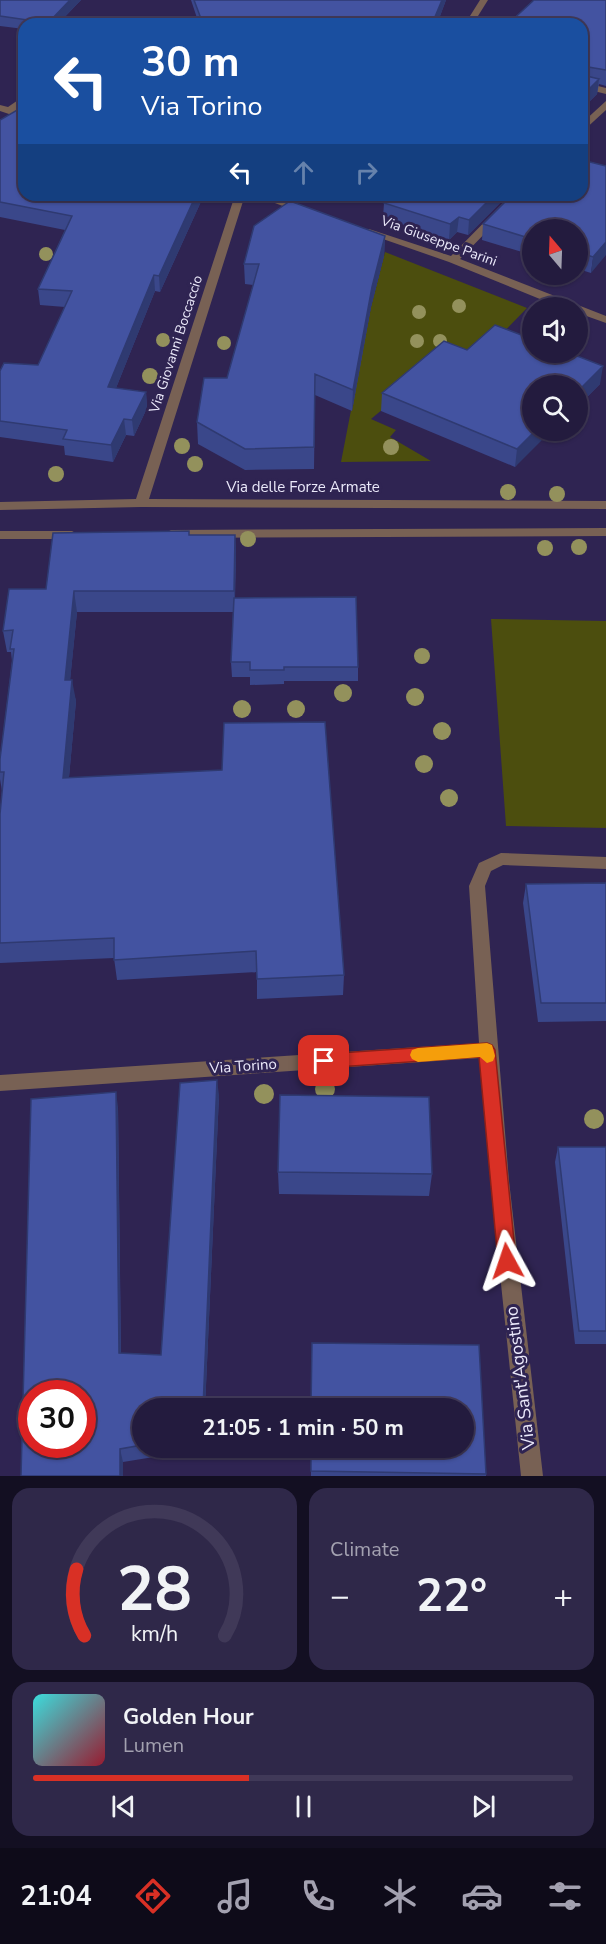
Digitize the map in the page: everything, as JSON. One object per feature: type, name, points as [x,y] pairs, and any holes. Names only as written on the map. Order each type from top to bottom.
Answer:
[{"type":"street","points":[[473,18],[484,0]]},
{"type":"street","points":[[588,86],[606,91]]},
{"type":"street","points":[[588,123],[606,104]]},
{"type":"street","name":"Via Giovanni Boccaccio","points":[[141,503],[238,201]]},
{"type":"street","points":[[277,201],[313,213]]},
{"type":"street","points":[[453,260],[511,201]]},
{"type":"street","name":"Via Giuseppe Parini","points":[[356,228],[453,260],[547,297]]},
{"type":"street","name":"Via Giuseppe Parini","points":[[588,313],[606,320]]},
{"type":"street","name":"Via delle Forze Armate","points":[[0,506],[141,503],[606,505]]},
{"type":"street","points":[[154,534],[606,531]]},
{"type":"street","points":[[0,535],[83,535]]},
{"type":"street","name":"Via Sant'Agostino","points":[[532,1476],[511,1308],[487,1050],[477,886],[485,867],[501,859],[606,863]]},
{"type":"street","name":"Via Torino","points":[[0,1083],[487,1050]]},
{"type":"shaded area","points":[[385,252],[522,306],[522,313],[493,343],[443,359],[371,419],[396,430],[390,437],[431,461],[341,462],[371,307]]},
{"type":"shaded area","points":[[491,619],[606,621],[606,828],[506,826]]},
{"type":"building","points":[[0,0],[70,0],[53,18],[18,19],[0,16]]},
{"type":"building","points":[[194,0],[442,0],[434,18],[201,18]]},
{"type":"building","points":[[534,0],[606,0],[606,70],[588,67],[588,18],[514,18]]},
{"type":"building","points":[[588,76],[599,79],[588,90]]},
{"type":"building","points":[[18,110],[18,201],[193,201],[159,276],[154,275],[108,387],[146,392],[132,420],[124,419],[111,445],[63,439],[67,430],[0,421],[0,371],[4,363],[38,365],[72,291],[38,289],[72,216],[0,202],[0,120]]},
{"type":"building","points":[[588,162],[606,166],[606,242],[593,257],[588,255],[588,219],[522,219],[522,236],[483,224],[506,201],[588,201]]},
{"type":"building","points":[[290,201],[385,236],[372,287],[353,390],[315,374],[314,447],[245,449],[197,422],[204,378],[227,378],[259,264],[244,264],[254,226]]},
{"type":"building","points":[[386,201],[488,201],[469,220],[459,217],[450,224],[384,203]]},
{"type":"building","points":[[495,325],[522,335],[522,363],[588,363],[588,360],[603,366],[588,381],[588,375],[522,375],[522,441],[525,441],[517,449],[382,393],[444,341],[467,350]]},
{"type":"building","points":[[189,531],[189,535],[235,535],[234,591],[74,591],[65,680],[72,680],[63,778],[222,770],[224,723],[325,722],[344,975],[257,979],[256,951],[114,960],[114,938],[0,943],[0,814],[4,772],[0,772],[0,759],[14,649],[10,649],[13,630],[3,631],[9,589],[46,589],[53,533]]},
{"type":"building","points":[[356,597],[358,667],[284,667],[284,670],[250,670],[250,662],[231,662],[234,598]]},
{"type":"building","points":[[606,883],[606,1003],[541,1003],[526,884]]},
{"type":"building","points":[[217,1080],[203,1398],[132,1398],[132,1447],[120,1449],[120,1476],[21,1476],[21,1458],[96,1458],[96,1380],[24,1380],[31,1099],[116,1092],[119,1353],[161,1355],[180,1083]]},
{"type":"building","points":[[280,1095],[429,1097],[432,1174],[278,1172]]},
{"type":"building","points":[[558,1147],[606,1147],[606,1331],[579,1331]]},
{"type":"building","points":[[312,1343],[479,1345],[486,1474],[311,1471],[311,1458],[474,1458],[474,1398],[311,1398]]},
{"type":"slow traffic","points":[[418,1055],[487,1050],[487,1056]]},
{"type":"route","points":[[324,1061],[487,1050],[507,1261]]}]
